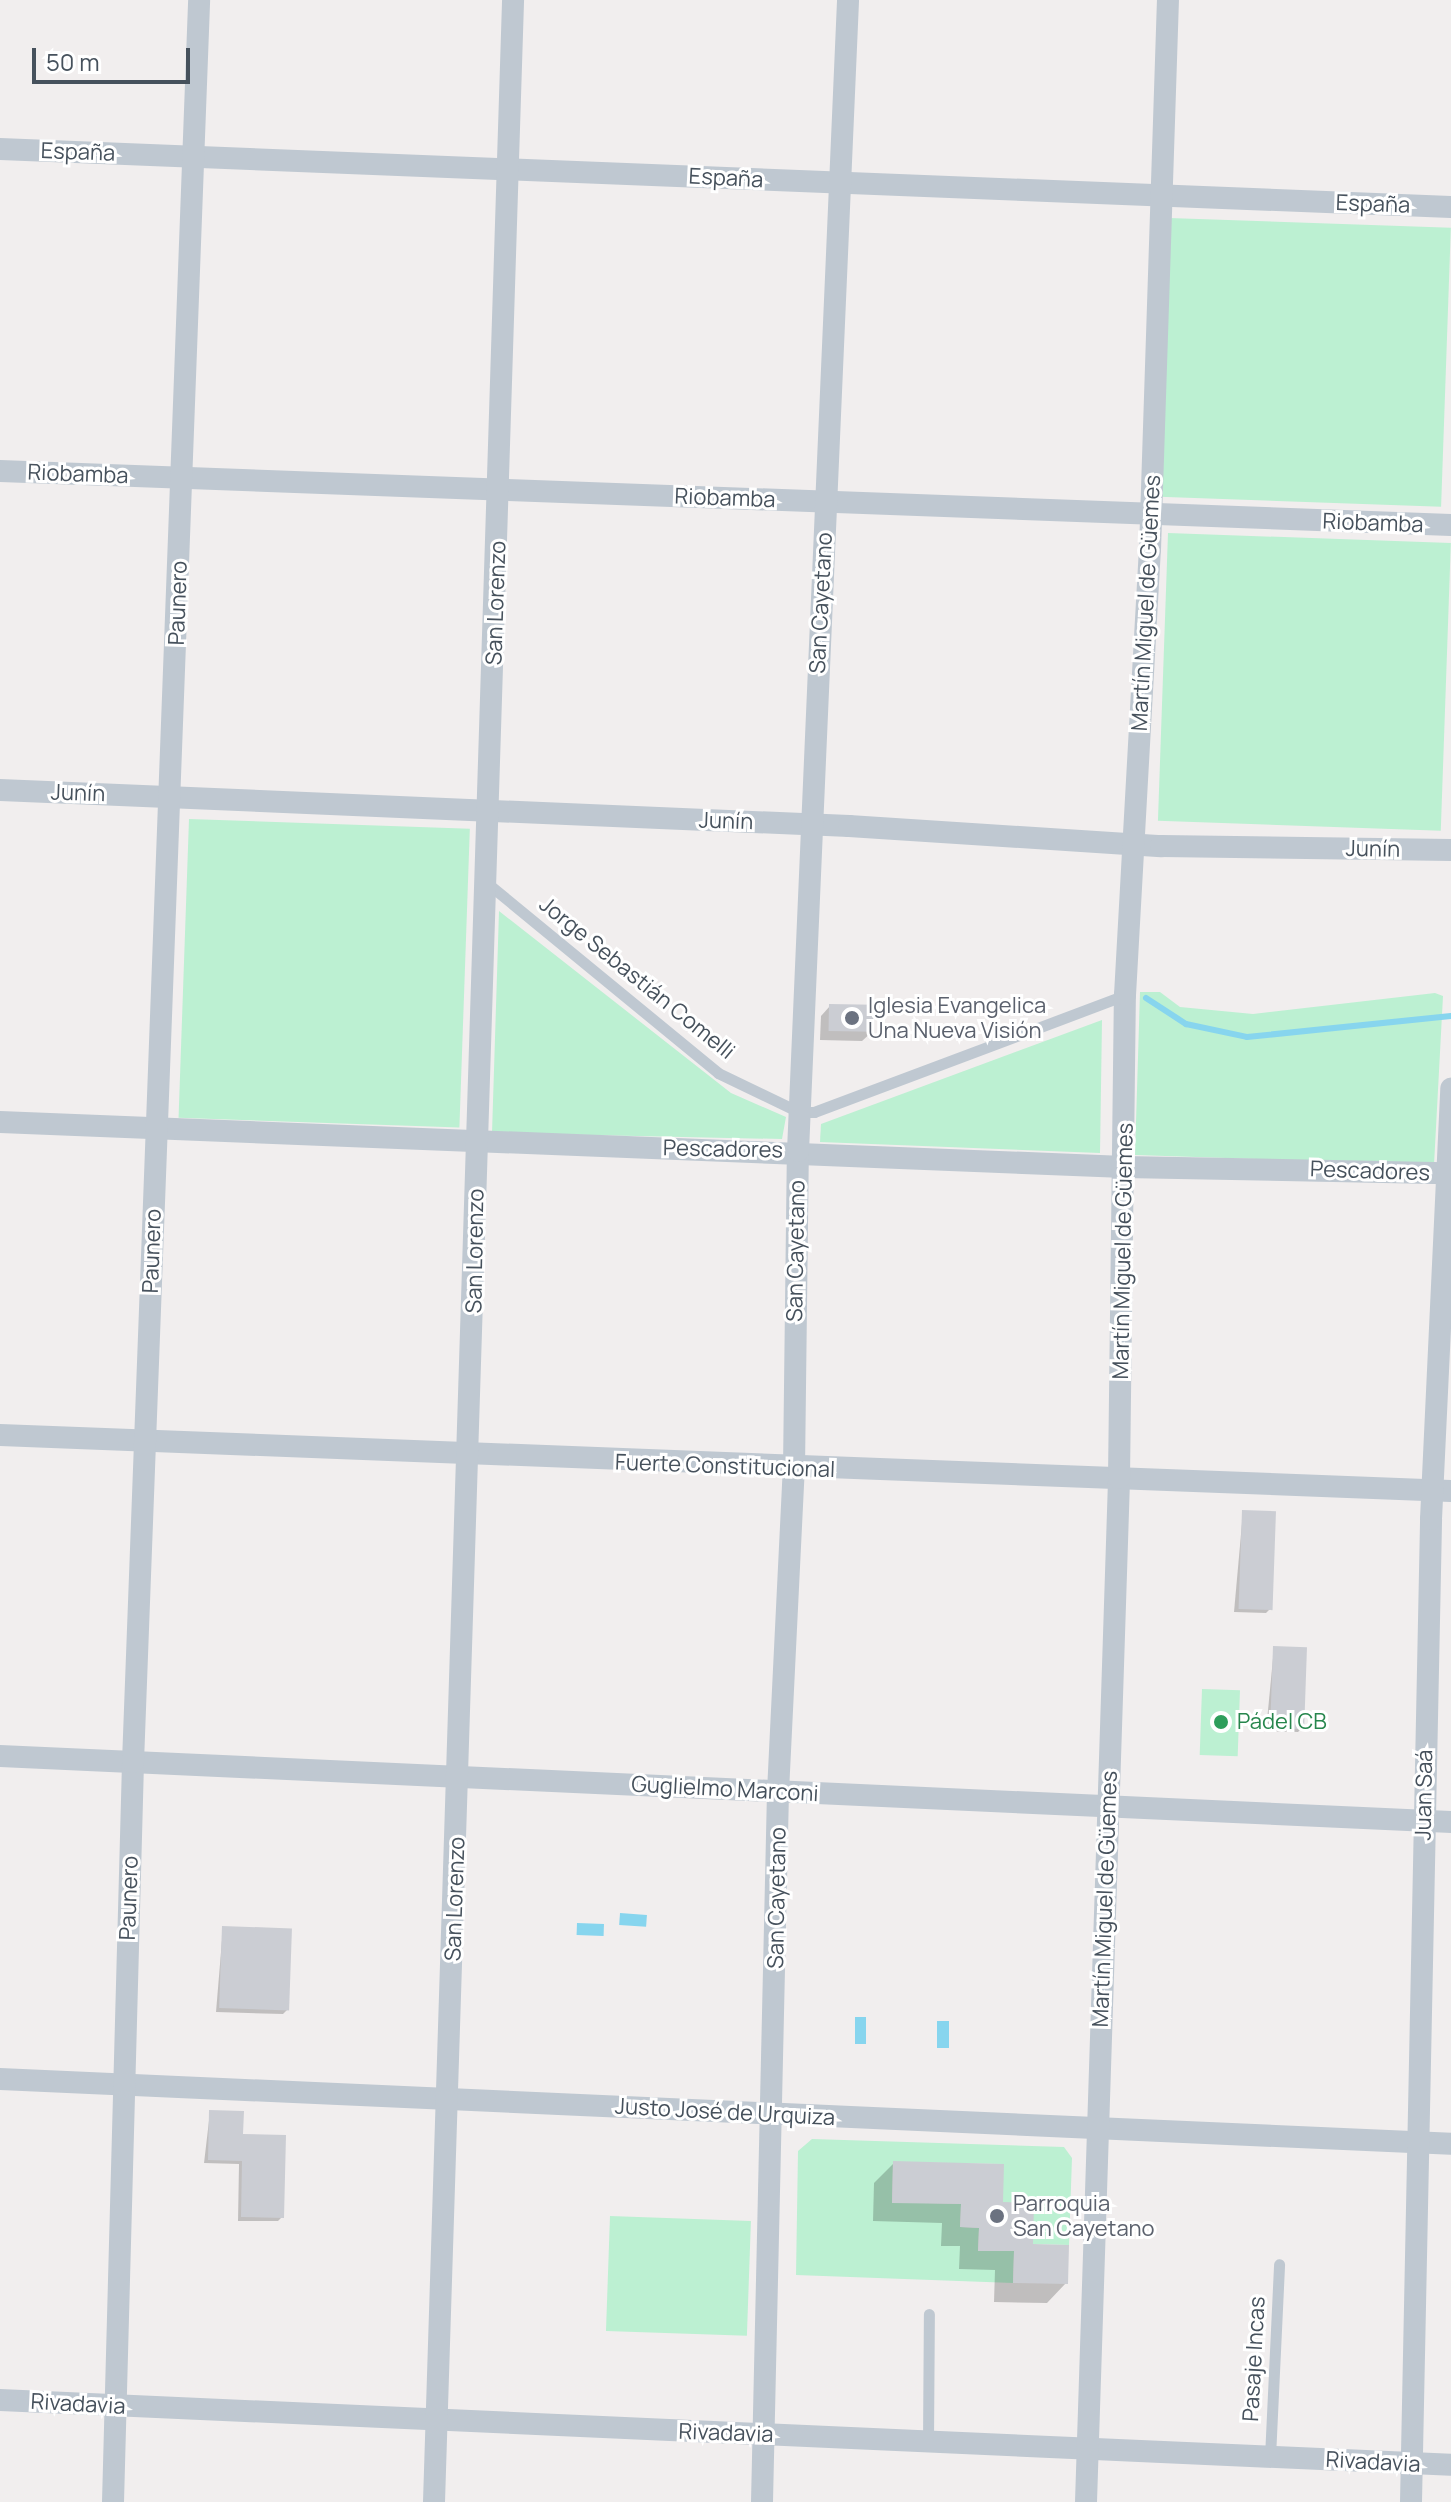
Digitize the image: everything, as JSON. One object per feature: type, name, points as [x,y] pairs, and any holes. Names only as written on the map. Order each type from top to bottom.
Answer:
[{"type":"street","name":"Paunero","points":[[113,2502],[133,1762],[199,0]]},
{"type":"street","name":"San Lorenzo","points":[[434,2502],[471,1456],[477,1144],[490,811],[513,0]]},
{"type":"street","name":"San Cayetano","points":[[762,2502],[774,2113],[778,1792],[794,1469],[799,1112],[848,0]]},
{"type":"street","name":"Martín Miguel de Güemes","points":[[1086,2502],[1119,1478],[1125,995],[1151,514],[1168,0]]},
{"type":"street","name":"España","points":[[0,149],[1451,207]]},
{"type":"street","name":"Riobamba","points":[[0,471],[1451,525]]},
{"type":"street","name":"Junín","points":[[0,790],[812,825],[1133,844],[1451,850]]},
{"type":"street","name":"Juan Saá","points":[[1411,2502],[1423,1821],[1441,1490],[1446,1173],[1451,1088]]},
{"type":"street","name":"Pescadores","points":[[0,1122],[477,1144],[798,1151],[1124,1167],[1446,1173]]},
{"type":"street","name":"Fuerte Constitucional","points":[[0,1435],[794,1469],[1441,1490]]},
{"type":"street","name":"Guglielmo Marconi","points":[[0,1756],[1451,1822]]},
{"type":"street","name":"Justo José de Urquiza","points":[[0,2079],[774,2113],[1098,2131],[1451,2144]]},
{"type":"street","name":"Rivadavia","points":[[0,2400],[1451,2465]]},
{"type":"lane","name":"Jorge Sebastián Comelli","points":[[487,883],[718,1073],[799,1112]]},
{"type":"lane","points":[[799,1112],[814,1112],[1125,995]]},
{"type":"lane","name":"Pasaje Incas","points":[[1270,2457],[1279,2264]]},
{"type":"lane","points":[[928,2442],[929,2314]]},
{"type":"green space","points":[[1169,218],[1451,228],[1441,507],[1159,497]]},
{"type":"green space","points":[[1168,533],[1451,543],[1441,831],[1158,821]]},
{"type":"green space","points":[[189,819],[470,829],[459,1128],[179,1118]]},
{"type":"green space","points":[[499,911],[731,1093],[786,1117],[782,1139],[492,1133]]},
{"type":"green space","points":[[1140,992],[1160,992],[1180,1007],[1253,1014],[1435,993],[1443,996],[1434,1165],[1135,1155]]},
{"type":"green space","points":[[1102,1020],[1100,1153],[820,1142],[821,1124]]},
{"type":"green space","name":"Pádel CB","points":[[1202,1689],[1240,1690],[1238,1756],[1200,1755]]},
{"type":"green space","points":[[812,2139],[1064,2147],[1072,2158],[1069,2245],[1033,2244],[1003,2202],[1003,2164],[893,2162],[892,2202],[961,2204],[960,2227],[979,2228],[978,2250],[1014,2251],[1013,2283],[796,2275],[798,2151]]},
{"type":"green space","points":[[610,2216],[751,2221],[747,2336],[606,2331]]},
{"type":"water","points":[[620,1913],[647,1915],[646,1927],[619,1925]]},
{"type":"water","points":[[577,1923],[604,1924],[604,1936],[577,1935]]},
{"type":"water","points":[[855,2017],[866,2017],[866,2044],[855,2044]]},
{"type":"water","points":[[937,2021],[949,2021],[949,2048],[937,2048]]},
{"type":"building","name":"Iglesia Evangelica Una Nueva Visión","points":[[829,1004],[874,1005],[874,1032],[829,1031]]},
{"type":"building","points":[[1242,1510],[1276,1511],[1273,1610],[1239,1609]]},
{"type":"building","points":[[1273,1646],[1307,1647],[1304,1729],[1270,1728]]},
{"type":"building","points":[[222,1926],[292,1928],[289,2010],[219,2008]]},
{"type":"building","points":[[209,2110],[244,2111],[243,2134],[286,2135],[284,2218],[241,2217],[242,2161],[208,2160]]},
{"type":"building","name":"Parroquia San Cayetano","points":[[893,2161],[1004,2164],[1003,2202],[1034,2203],[1033,2244],[1069,2245],[1068,2284],[1013,2283],[1014,2251],[978,2251],[979,2228],[960,2227],[961,2204],[892,2203]]},
{"type":"waterway","points":[[1146,998],[1186,1024],[1247,1037],[1451,1016]]},
{"type":"place","name":"Iglesia Evangelica Una Nueva Visión","points":[[852,1018]]},
{"type":"place","name":"Pádel CB","points":[[1221,1722]]},
{"type":"place","name":"Parroquia San Cayetano","points":[[997,2216]]}]
